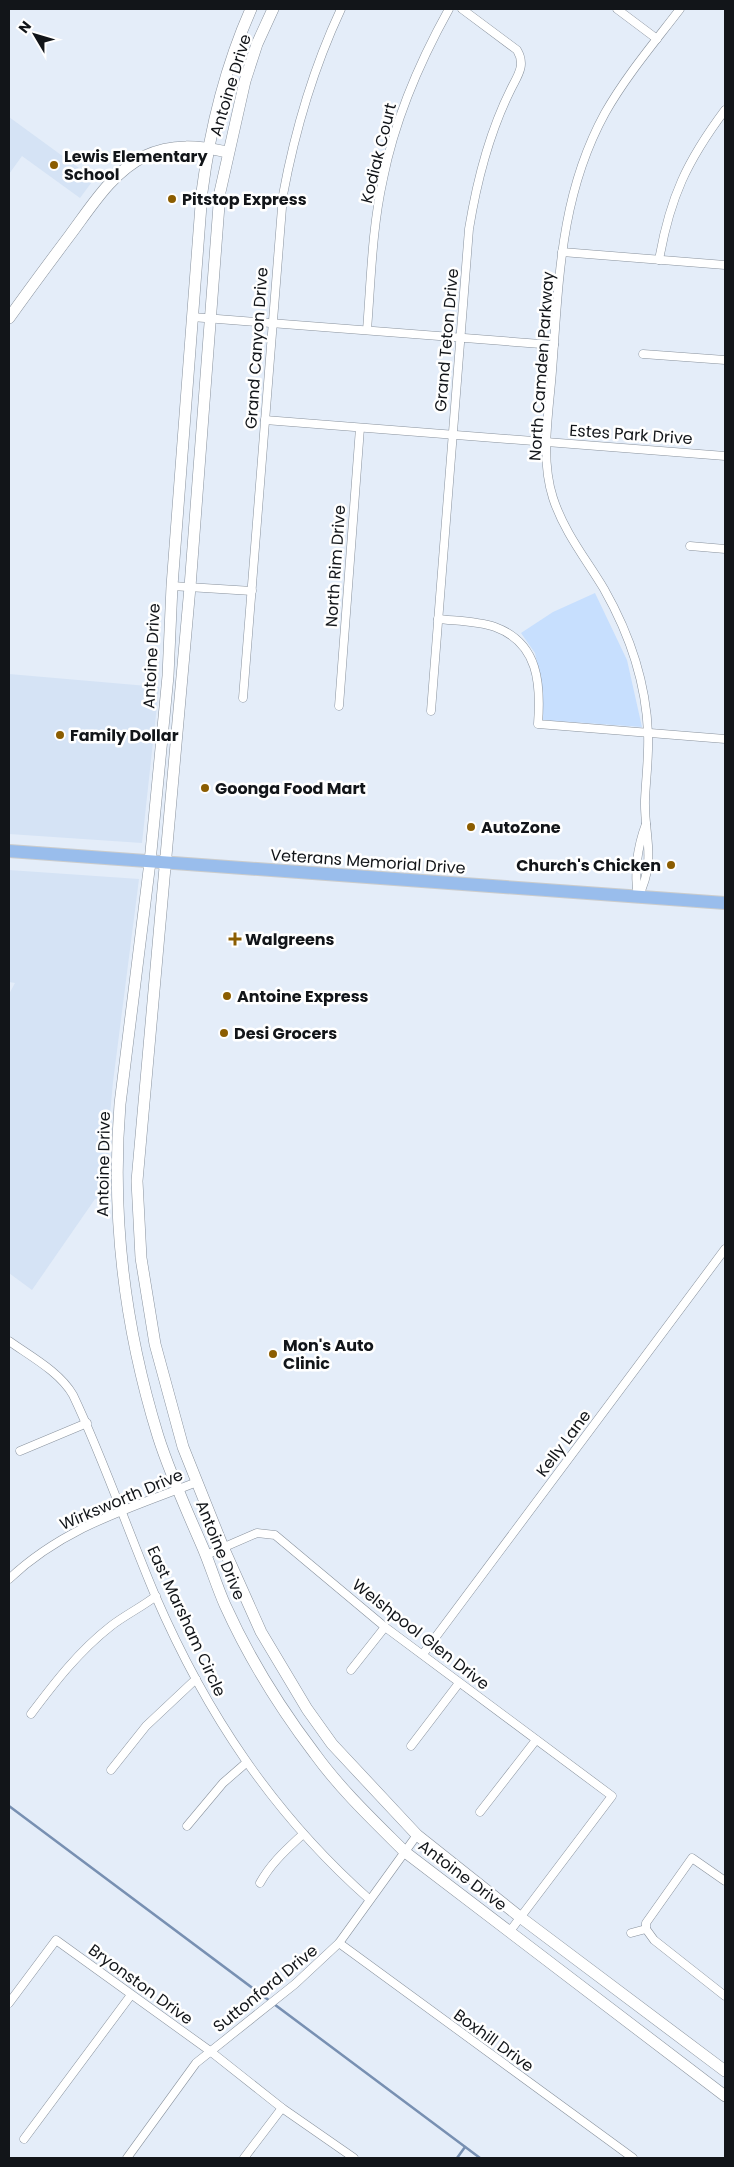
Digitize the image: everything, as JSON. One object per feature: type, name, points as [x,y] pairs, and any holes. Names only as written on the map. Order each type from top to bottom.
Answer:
[{"type":"main road","name":"Antoine Drive","points":[[251,9],[226,75],[207,148],[197,238],[166,696],[150,862],[117,1141],[118,1212],[125,1288],[144,1384],[159,1439],[178,1489],[240,1634],[290,1720],[332,1775],[405,1852],[725,2096]]},
{"type":"main road","name":"Antoine Drive","points":[[273,9],[257,44],[245,81],[227,152],[220,192],[181,697],[137,1181],[141,1258],[155,1344],[183,1447],[260,1632],[307,1709],[332,1744],[417,1835],[520,1917],[725,2071]]},
{"type":"main road","points":[[9,318],[92,206],[124,169],[156,152],[192,146],[227,152]]},
{"type":"main road","points":[[166,696],[181,697]]},
{"type":"main road","name":"Veterans Memorial Drive","points":[[9,851],[725,903]]},
{"type":"main road","points":[[290,1720],[307,1709]]},
{"type":"main road","points":[[623,2019],[634,2004]]},
{"type":"street","name":"Grand Canyon Drive","points":[[243,698],[279,230],[290,160],[311,82],[341,9]]},
{"type":"street","name":"Kodiak Court","points":[[367,330],[373,245],[382,179],[404,104],[428,46],[448,9]]},
{"type":"street","name":"Grand Teton Drive","points":[[431,711],[469,229],[476,187],[488,145],[521,70],[522,59],[517,50],[462,9]]},
{"type":"street","points":[[618,9],[657,39]]},
{"type":"street","name":"North Camden Parkway","points":[[638,897],[644,884],[649,864],[649,839],[646,824],[648,732],[640,677],[624,630],[605,592],[569,536],[553,497],[548,474],[547,442],[562,252],[568,208],[584,158],[614,100],[680,9]]},
{"type":"street","points":[[659,260],[668,214],[681,178],[703,140],[725,110]]},
{"type":"street","points":[[562,252],[725,265]]},
{"type":"street","points":[[192,317],[554,344]]},
{"type":"street","points":[[643,354],[725,360]]},
{"type":"street","name":"Estes Park Drive","points":[[264,420],[725,456]]},
{"type":"street","name":"North Rim Drive","points":[[338,706],[360,428]]},
{"type":"street","points":[[690,546],[725,549]]},
{"type":"street","points":[[172,586],[252,591]]},
{"type":"street","points":[[438,619],[489,626],[516,639],[530,656],[538,678],[538,724],[725,739]]},
{"type":"street","name":"North Camden Parkway","points":[[638,897],[636,863],[640,840],[646,824]]},
{"type":"street","name":"Kelly Lane","points":[[423,1654],[725,1249]]},
{"type":"street","name":"East Marsham Circle","points":[[9,1340],[70,1388],[156,1596],[196,1679],[234,1745],[302,1835],[369,1899]]},
{"type":"street","points":[[20,1451],[86,1423]]},
{"type":"street","name":"Wirksworth Drive","points":[[9,1579],[50,1544],[121,1510],[197,1482]]},
{"type":"street","name":"Welshpool Glen Drive","points":[[206,1555],[257,1533],[275,1535],[385,1627],[612,1796],[520,1917]]},
{"type":"street","points":[[31,1714],[59,1677],[90,1644],[111,1626],[156,1596]]},
{"type":"street","points":[[351,1670],[385,1627]]},
{"type":"street","points":[[111,1770],[146,1726],[196,1679]]},
{"type":"street","points":[[411,1746],[459,1683]]},
{"type":"street","points":[[480,1812],[536,1740]]},
{"type":"street","points":[[187,1826],[223,1782],[246,1762]]},
{"type":"street","points":[[260,1883],[278,1858],[302,1835]]},
{"type":"street","name":"Suttonford Drive","points":[[127,2158],[196,2063],[295,1984],[339,1943],[417,1835]]},
{"type":"street","points":[[725,1881],[692,1858],[648,1918],[646,1929],[654,1940],[668,1952],[725,1996]]},
{"type":"street","points":[[510,1931],[520,1917]]},
{"type":"street","points":[[631,1933],[646,1929]]},
{"type":"street","name":"Bryonston Drive","points":[[9,2002],[56,1940],[210,2051],[282,2108],[354,2158]]},
{"type":"street","name":"Boxhill Drive","points":[[339,1943],[633,2158]]},
{"type":"street","points":[[24,2139],[131,1995]]},
{"type":"street","points":[[244,2158],[282,2108]]},
{"type":"shaded area","name":"Lewis Elementary School","points":[[9,117],[94,179],[80,198],[22,156],[9,174]]},
{"type":"shaded area","points":[[595,593],[627,660],[642,727],[543,720],[543,693],[535,653],[521,633],[553,612]]},
{"type":"shaded area","points":[[9,674],[159,687],[142,843],[9,834]]},
{"type":"shaded area","points":[[9,870],[139,879],[113,1082],[108,1137],[110,1197],[95,1199],[32,1290],[9,1273],[9,994],[15,983],[9,982]]},
{"type":"waterway","points":[[9,1806],[480,2158]]},
{"type":"waterway","points":[[457,2158],[465,2147]]},
{"type":"place","name":"Lewis Elementary School","points":[[54,165]]},
{"type":"place","name":"Pitstop Express","points":[[172,199]]},
{"type":"place","name":"Family Dollar","points":[[60,735]]},
{"type":"place","name":"Goonga Food Mart","points":[[205,788]]},
{"type":"place","name":"AutoZone","points":[[471,827]]},
{"type":"place","name":"Church's Chicken","points":[[671,865]]},
{"type":"place","name":"Walgreens","points":[[235,939]]},
{"type":"place","name":"Antoine Express","points":[[227,996]]},
{"type":"place","name":"Desi Grocers","points":[[224,1033]]},
{"type":"place","name":"Mon's Auto Clinic","points":[[273,1354]]}]
